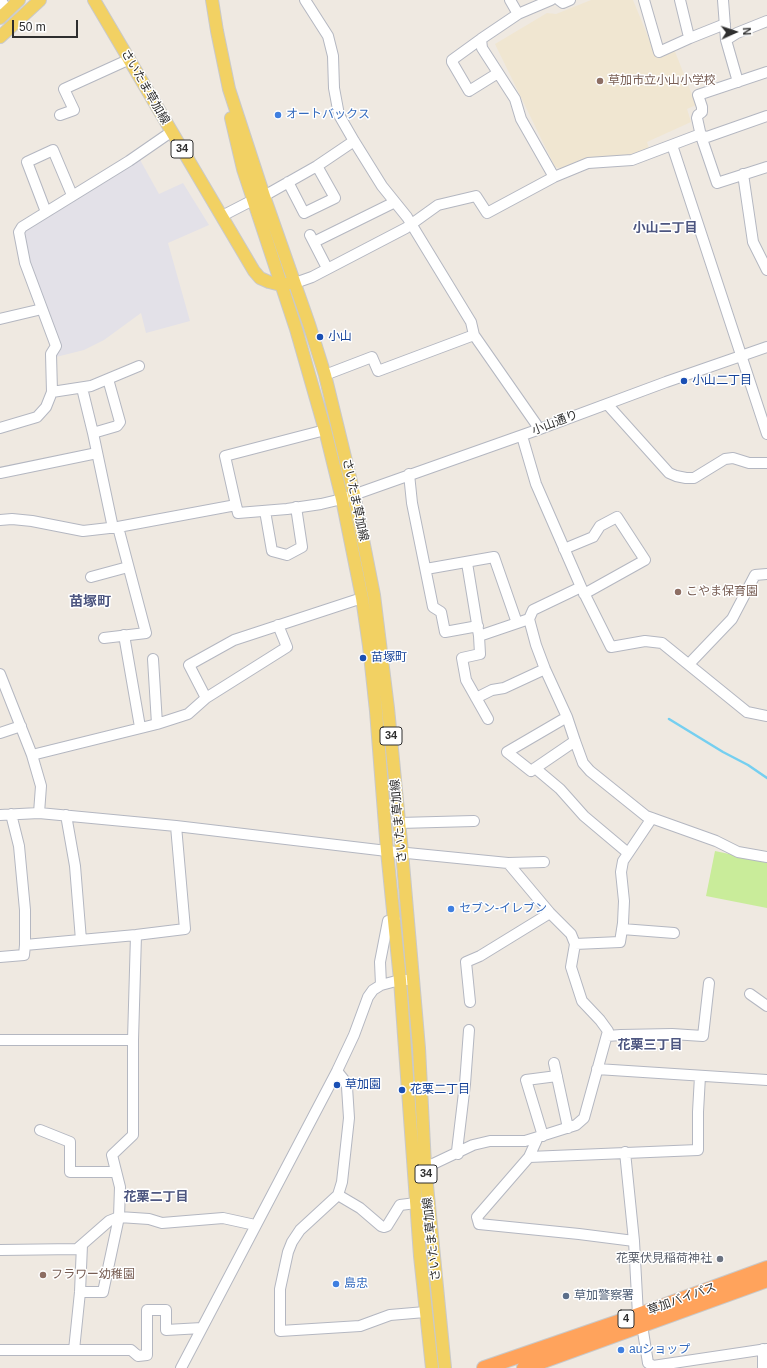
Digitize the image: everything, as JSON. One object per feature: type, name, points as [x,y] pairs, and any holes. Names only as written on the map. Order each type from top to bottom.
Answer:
[{"type":"highway","name":"草加バイパス","points":[[524,1368],[767,1268]]},
{"type":"highway","name":"草加バイパス","points":[[484,1368],[767,1280]]},
{"type":"main road","points":[[3,15],[19,0]]},
{"type":"main road","points":[[0,37],[40,0]]},
{"type":"main road","name":"さいたま草加線","points":[[94,0],[254,271],[260,278],[269,282],[281,285],[295,283]]},
{"type":"main road","name":"さいたま草加線","points":[[212,0],[229,89],[228,104],[231,122],[258,198],[295,283],[325,375],[354,494],[374,595],[380,637],[402,852],[419,1048],[425,1165],[445,1368]]},
{"type":"main road","name":"さいたま草加線","points":[[258,198],[281,285],[296,329],[325,430],[342,498],[362,598],[376,711],[387,851],[400,980],[425,1312],[432,1368]]},
{"type":"street","points":[[0,0],[3,15]]},
{"type":"street","points":[[305,0],[328,36],[333,56],[334,88],[339,115],[382,186],[411,223],[471,322],[474,335],[536,424],[537,430]]},
{"type":"street","points":[[510,0],[518,14]]},
{"type":"street","points":[[498,73],[470,91],[452,60],[518,14],[551,0]]},
{"type":"street","points":[[559,0],[563,3],[570,0]]},
{"type":"street","points":[[644,0],[659,52],[725,24]]},
{"type":"street","points":[[680,0],[690,38]]},
{"type":"street","points":[[723,0],[726,40],[738,82]]},
{"type":"street","points":[[726,40],[737,33],[767,21]]},
{"type":"street","points":[[481,39],[482,48],[515,99],[521,119],[554,177]]},
{"type":"street","points":[[60,115],[74,110],[64,89],[130,59]]},
{"type":"street","points":[[767,72],[698,95],[702,112],[697,118],[701,136],[717,183],[767,167]]},
{"type":"street","points":[[295,283],[312,277],[406,228],[438,205],[476,196],[487,214],[554,177],[588,163],[632,160],[698,135],[707,137],[767,118]]},
{"type":"street","points":[[0,428],[37,417],[46,407],[52,392],[51,354],[56,346],[25,263],[19,232],[22,227],[129,161],[171,132]]},
{"type":"street","points":[[222,216],[317,166],[354,141]]},
{"type":"street","points":[[672,145],[767,434]]},
{"type":"street","points":[[46,212],[27,162],[53,150],[72,195]]},
{"type":"street","points":[[288,182],[304,213],[334,198],[317,166]]},
{"type":"street","points":[[743,174],[753,242],[767,270]]},
{"type":"street","points":[[327,268],[312,239],[395,202]]},
{"type":"street","points":[[0,319],[42,308]]},
{"type":"street","points":[[325,375],[372,357],[378,371],[474,335]]},
{"type":"street","name":"小山通り","points":[[236,505],[238,513],[321,504],[342,498],[522,436],[767,347]]},
{"type":"street","points":[[52,392],[91,386],[139,366]]},
{"type":"street","points":[[93,434],[117,426],[120,422],[108,379]]},
{"type":"street","points":[[82,388],[116,528],[146,633],[104,638]]},
{"type":"street","points":[[607,404],[669,473],[676,476],[694,478],[725,458],[733,458],[749,463],[767,463]]},
{"type":"street","points":[[0,520],[12,519],[32,521],[83,531],[116,528],[236,505],[225,456],[325,430]]},
{"type":"street","points":[[522,436],[536,484],[564,549],[610,647],[644,641],[662,643],[747,712],[767,716]]},
{"type":"street","points":[[0,473],[97,453]]},
{"type":"street","points":[[409,474],[412,503],[433,607],[441,612],[445,632],[478,631],[518,623],[529,619]]},
{"type":"street","points":[[265,511],[272,552],[287,555],[302,547],[296,507]]},
{"type":"street","points":[[564,549],[593,537],[600,526],[617,517],[646,560],[583,590],[533,610],[529,619],[536,645],[545,669],[567,717],[574,742],[583,762],[590,771],[646,816],[716,841],[738,852],[767,857]]},
{"type":"street","points":[[426,569],[494,558],[518,623]]},
{"type":"street","points":[[467,563],[478,631],[480,654],[462,658],[466,680],[488,719]]},
{"type":"street","points":[[90,577],[128,567]]},
{"type":"street","points":[[689,664],[732,619],[755,575],[767,574]]},
{"type":"street","points":[[206,698],[189,665],[234,640],[362,598]]},
{"type":"street","points":[[32,755],[156,724],[188,714],[206,698],[287,647],[278,625]]},
{"type":"street","points":[[124,635],[140,727]]},
{"type":"street","points":[[152,659],[158,679],[156,724]]},
{"type":"street","points":[[476,698],[492,690],[504,688],[545,669]]},
{"type":"street","points":[[0,674],[32,755],[41,786],[39,813]]},
{"type":"street","points":[[567,717],[507,752],[531,771],[574,742]]},
{"type":"street","points":[[0,733],[21,726]]},
{"type":"street","points":[[535,768],[560,789],[584,816],[628,853]]},
{"type":"street","points":[[0,815],[39,813],[66,815],[176,826],[387,851],[508,862],[544,862]]},
{"type":"street","points":[[0,957],[24,955],[25,945],[25,910],[19,846],[12,814]]},
{"type":"street","points":[[66,815],[75,866],[81,940]]},
{"type":"street","points":[[575,944],[620,942],[624,901],[621,872],[623,861],[652,818]]},
{"type":"street","points":[[399,823],[474,821]]},
{"type":"street","points":[[25,945],[185,929],[176,826]]},
{"type":"street","points":[[425,1165],[433,1164],[458,1154],[473,1145],[490,1141],[525,1141],[576,1125],[584,1118],[607,1036],[608,1031],[582,1001],[571,967],[575,944],[571,934],[550,913],[508,862]]},
{"type":"street","points":[[470,1002],[466,962],[480,956],[550,913]]},
{"type":"street","points":[[381,985],[380,962],[388,921],[395,920]]},
{"type":"street","points":[[622,929],[674,933]]},
{"type":"street","points":[[80,1292],[103,1292],[119,1217],[120,1187],[112,1155],[133,1135],[133,1040],[136,935]]},
{"type":"street","points":[[181,1368],[337,1072],[354,1035],[368,997],[381,985],[400,980],[413,980]]},
{"type":"street","points":[[607,1036],[621,1034],[672,1034],[703,1036],[709,982]]},
{"type":"street","points":[[750,994],[767,1006]]},
{"type":"street","points":[[458,1154],[457,1151],[465,1084],[469,1030]]},
{"type":"street","points":[[0,1040],[133,1040]]},
{"type":"street","points":[[554,1063],[568,1128]]},
{"type":"street","points":[[597,1069],[767,1080]]},
{"type":"street","points":[[337,1072],[345,1081],[347,1088],[349,1118],[342,1182],[338,1195],[300,1230],[292,1242],[288,1252],[280,1289],[280,1331],[360,1326],[390,1315],[425,1312]]},
{"type":"street","points":[[557,1076],[526,1080],[540,1136],[529,1157],[477,1217],[479,1224],[579,1234],[634,1242]]},
{"type":"street","points":[[529,1157],[698,1150],[700,1076]]},
{"type":"street","points":[[40,1130],[70,1142],[70,1172],[116,1172]]},
{"type":"street","points":[[625,1152],[640,1320],[648,1363],[653,1366],[765,1349],[763,1368]]},
{"type":"street","points":[[338,1195],[360,1208],[384,1227],[387,1226],[400,1205],[416,1204]]},
{"type":"street","points":[[0,1250],[77,1249],[109,1222],[119,1217],[149,1219],[162,1223],[223,1218],[255,1226]]},
{"type":"street","points":[[74,1350],[80,1292],[82,1245]]},
{"type":"street","points":[[0,1350],[131,1350],[138,1356],[147,1356],[147,1310],[166,1310],[166,1330],[202,1328]]},
{"type":"shaded area","name":"草加市立小山小学校","points":[[591,0],[633,0],[656,56],[674,49],[696,105],[687,109],[691,122],[647,142],[650,151],[635,155],[590,158],[563,169],[555,167],[495,44],[547,13],[556,14]]},
{"type":"shaded area","points":[[139,158],[159,194],[183,183],[209,225],[168,243],[190,321],[146,333],[141,313],[104,340],[84,350],[56,357],[61,345],[28,259],[23,229]]},
{"type":"green space","points":[[715,851],[767,862],[767,908],[706,896]]},
{"type":"green space","points":[[409,1007],[411,1010],[426,1226],[425,1246],[407,1008]]},
{"type":"waterway","points":[[669,719],[723,752],[748,765],[767,778]]},
{"type":"place","name":"草加市立小山小学校","points":[[600,81]]},
{"type":"place","name":"オートバックス","points":[[278,115]]},
{"type":"place","name":"小山","points":[[320,337]]},
{"type":"place","name":"小山二丁目","points":[[684,381]]},
{"type":"place","name":"こやま保育園","points":[[678,592]]},
{"type":"place","name":"苗塚町","points":[[363,658]]},
{"type":"place","name":"セブン-イレブン","points":[[451,909]]},
{"type":"place","name":"草加園","points":[[337,1085]]},
{"type":"place","name":"花栗二丁目","points":[[402,1090]]},
{"type":"place","name":"花栗伏見稲荷神社","points":[[720,1259]]},
{"type":"place","name":"フラワー幼稚園","points":[[43,1275]]},
{"type":"place","name":"島忠","points":[[336,1284]]},
{"type":"place","name":"草加警察署","points":[[566,1296]]},
{"type":"place","name":"auショップ","points":[[621,1350]]},
{"type":"district","name":"小山二丁目","points":[[665,228]]},
{"type":"district","name":"苗塚町","points":[[90,602]]},
{"type":"district","name":"花栗三丁目","points":[[650,1045]]},
{"type":"district","name":"花栗二丁目","points":[[156,1197]]}]
